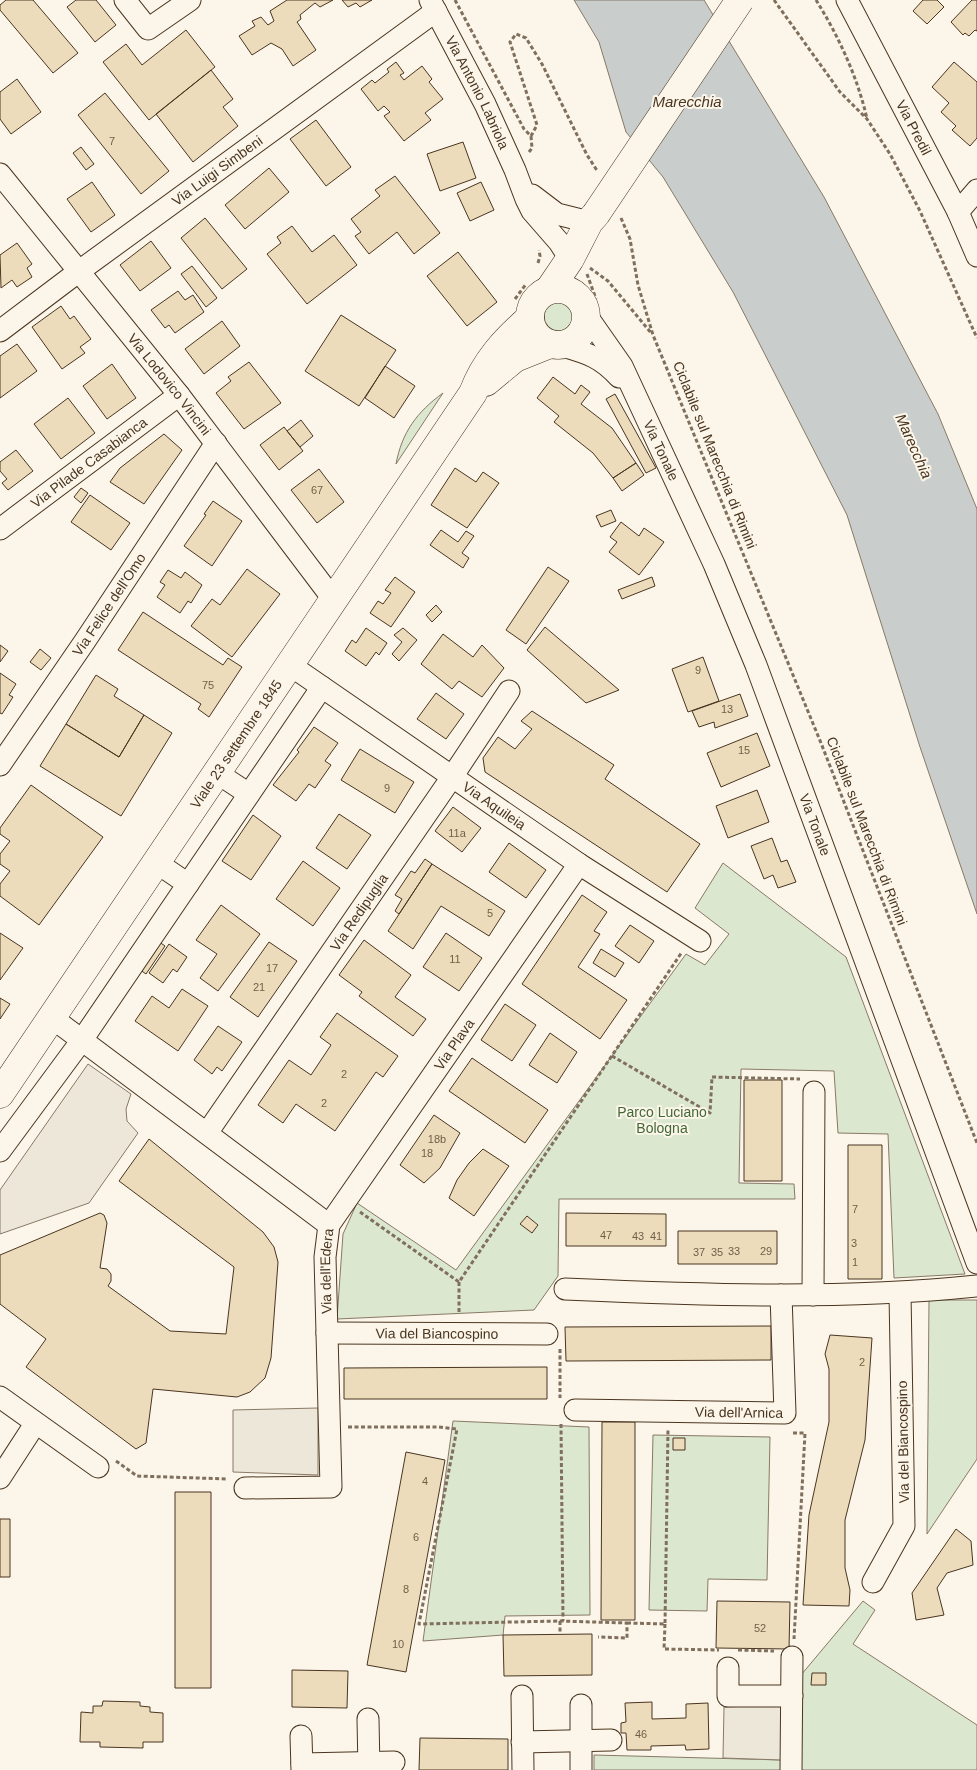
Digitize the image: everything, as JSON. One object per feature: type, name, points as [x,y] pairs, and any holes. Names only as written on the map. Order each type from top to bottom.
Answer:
[{"type":"main road","name":"Viale 23 settembre 1845","points":[[473,393],[515,358],[576,340],[586,325],[589,308],[580,264],[584,243],[740,0]]},
{"type":"main road","name":"Viale 23 settembre 1845","points":[[0,1094],[473,393],[480,373],[503,342],[530,318],[535,300],[549,290],[578,263],[601,216]]},
{"type":"main road","points":[[549,290],[566,290],[589,308]]},
{"type":"main road","points":[[530,318],[536,334],[554,345]]},
{"type":"street","points":[[125,0],[148,29],[190,0]]},
{"type":"street","name":"Via Predil","points":[[847,0],[958,212],[977,256]]},
{"type":"street","name":"Via Antonio Labriola","points":[[433,6],[485,104],[532,211],[578,263]]},
{"type":"street","name":"Via Luigi Simbeni","points":[[0,331],[433,6]]},
{"type":"street","name":"Via Lodovico Vincini","points":[[0,174],[216,443],[333,599]]},
{"type":"street","name":"Via Antonio Labriola","points":[[522,186],[546,208],[557,214],[601,216]]},
{"type":"street","points":[[958,212],[977,190]]},
{"type":"street","name":"Via Tonale","points":[[589,308],[635,393],[714,564],[756,665],[977,1263]]},
{"type":"street","name":"Via Tonale","points":[[554,345],[582,352],[607,363],[635,393]]},
{"type":"street","name":"Via Pilade Casabianca","points":[[0,529],[178,395]]},
{"type":"street","name":"Via Felice dell'Omo","points":[[0,766],[216,443]]},
{"type":"street","name":"Via Aquileia","points":[[290,665],[579,864],[697,938]]},
{"type":"street","points":[[0,1151],[82,1040],[322,687]]},
{"type":"street","name":"Via Redipuglia","points":[[207,1133],[509,691]]},
{"type":"street","points":[[217,773],[250,794]]},
{"type":"street","points":[[156,863],[188,884]]},
{"type":"street","name":"Via Plava","points":[[329,1225],[579,864]]},
{"type":"street","name":"Via dell'Edera","points":[[52,1017],[329,1225],[326,1257],[331,1487],[245,1488]]},
{"type":"street","points":[[813,1295],[814,1092]]},
{"type":"street","points":[[566,1289],[813,1295],[900,1294],[977,1286]]},
{"type":"street","name":"Via del Biancospino","points":[[873,1582],[904,1526],[900,1294]]},
{"type":"street","name":"Via dell'Arnica","points":[[566,1410],[785,1413],[782,1295]]},
{"type":"street","name":"Via del Biancospino","points":[[327,1333],[460,1334],[554,1341]]},
{"type":"street","points":[[0,1397],[35,1424],[98,1467]]},
{"type":"street","points":[[0,1478],[35,1424]]},
{"type":"street","points":[[790,1650],[792,1696],[790,1770]]},
{"type":"street","points":[[728,1656],[728,1696],[792,1696]]},
{"type":"street","points":[[522,1696],[523,1770]]},
{"type":"street","points":[[581,1705],[581,1770]]},
{"type":"street","points":[[368,1719],[369,1766]]},
{"type":"street","points":[[301,1736],[302,1767],[369,1766],[394,1762]]},
{"type":"street","points":[[522,1742],[612,1740]]},
{"type":"path","points":[[455,0],[524,129],[531,136],[537,126],[510,42],[516,34],[526,38],[542,64],[587,155],[602,178]]},
{"type":"path","points":[[774,0],[840,92],[867,118],[890,154],[920,211],[977,338]]},
{"type":"path","points":[[816,0],[832,27],[863,102],[867,118]]},
{"type":"path","name":"Ciclabile sul Marecchia di Rimini","points":[[601,216],[630,239],[638,285],[653,335],[821,743],[977,1143]]},
{"type":"path","points":[[578,263],[588,280],[589,308]]},
{"type":"path","points":[[578,263],[608,281],[653,335]]},
{"type":"path","points":[[460,1334],[458,1282],[612,1056],[697,938]]},
{"type":"path","points":[[612,1056],[710,1113],[712,1077],[814,1079],[814,1092]]},
{"type":"path","points":[[345,1202],[458,1282]]},
{"type":"path","points":[[554,1341],[566,1410],[560,1633]]},
{"type":"path","points":[[668,1411],[664,1649],[728,1656],[790,1650],[805,1433],[793,1433]]},
{"type":"path","points":[[329,1427],[439,1427],[456,1429],[419,1624],[561,1621],[665,1624]]},
{"type":"path","points":[[98,1467],[110,1457],[137,1476],[238,1479],[245,1488]]},
{"type":"path","points":[[598,1637],[627,1638],[627,1623]]},
{"type":"green space","points":[[559,301],[569,306],[574,316],[569,326],[559,331],[549,326],[544,316],[549,306]]},
{"type":"green space","points":[[443,393],[396,464],[402,442],[412,424],[418,415]]},
{"type":"green space","name":"Parco Luciano Bologna","points":[[723,863],[846,957],[965,1274],[894,1278],[888,1134],[838,1133],[834,1071],[741,1069],[739,1183],[794,1184],[795,1199],[559,1199],[558,1276],[534,1310],[337,1319],[343,1234],[357,1203],[456,1270],[686,954],[705,965],[729,934],[695,908]]},
{"type":"green space","points":[[929,1300],[977,1300],[977,1459],[927,1534]]},
{"type":"green space","points":[[453,1421],[589,1427],[590,1615],[505,1616],[503,1635],[423,1641]]},
{"type":"green space","points":[[653,1435],[770,1437],[767,1580],[708,1579],[707,1611],[649,1610]]},
{"type":"green space","points":[[863,1601],[875,1610],[853,1644],[977,1725],[977,1770],[800,1770],[801,1675]]},
{"type":"green space","points":[[594,1755],[782,1760],[782,1770],[594,1770]]},
{"type":"shaded area","points":[[88,1064],[131,1094],[126,1109],[127,1121],[138,1133],[89,1203],[0,1234],[0,1190]]},
{"type":"shaded area","points":[[318,1408],[318,1475],[233,1472],[233,1410]]},
{"type":"shaded area","points":[[784,1705],[782,1760],[723,1758],[724,1707]]},
{"type":"water","name":"Marecchia","points":[[574,0],[704,0],[824,197],[938,414],[977,509],[977,914],[920,747],[847,515],[733,292],[663,177],[626,132],[599,42]]},
{"type":"building","points":[[6,0],[33,0],[78,53],[53,73],[0,10],[0,5]]},
{"type":"building","points":[[76,0],[96,0],[116,25],[95,42],[67,7]]},
{"type":"building","points":[[287,0],[333,0],[320,7],[315,3],[300,15],[301,19],[297,22],[316,50],[293,66],[282,49],[271,43],[252,55],[239,36],[255,26],[252,21],[261,17],[268,25],[274,21],[270,11]]},
{"type":"building","points":[[342,0],[372,0],[360,7],[356,3],[348,7]]},
{"type":"building","points":[[923,0],[937,0],[944,7],[927,24],[913,11]]},
{"type":"building","points":[[972,0],[977,0],[977,31],[975,30],[969,36],[965,33],[963,35],[951,22]]},
{"type":"building","points":[[186,30],[215,67],[149,120],[103,62],[126,44],[142,65]]},
{"type":"building","points":[[396,62],[404,73],[400,75],[404,80],[422,66],[432,79],[429,82],[443,99],[425,113],[431,120],[404,141],[384,116],[390,112],[384,106],[378,111],[361,89],[372,80],[375,83],[389,72],[387,69]]},
{"type":"building","points":[[954,62],[977,82],[977,138],[970,146],[952,130],[956,126],[941,112],[949,103],[932,87]]},
{"type":"building","points":[[211,70],[233,99],[223,107],[238,126],[193,162],[156,114]]},
{"type":"building","points":[[17,79],[41,112],[11,134],[0,119],[0,92]]},
{"type":"building","points":[[105,93],[169,171],[141,194],[78,115]]},
{"type":"building","points":[[316,120],[351,167],[326,186],[290,139]]},
{"type":"building","points":[[463,142],[476,178],[440,191],[427,154]]},
{"type":"building","points":[[81,147],[94,164],[86,170],[73,153]]},
{"type":"building","points":[[269,168],[289,192],[245,229],[225,205]]},
{"type":"building","points":[[395,176],[440,233],[414,254],[397,232],[369,254],[355,236],[361,232],[351,219],[380,196],[375,190]]},
{"type":"building","points":[[92,182],[115,215],[91,232],[67,199]]},
{"type":"building","points":[[481,182],[494,210],[470,221],[457,193]]},
{"type":"building","points":[[205,218],[247,269],[222,289],[181,238]]},
{"type":"building","points":[[292,226],[312,252],[334,235],[357,265],[307,304],[267,254],[281,243],[277,237]]},
{"type":"building","points":[[151,241],[171,268],[140,291],[120,265]]},
{"type":"building","points":[[17,243],[32,264],[27,268],[32,277],[17,287],[12,280],[1,288],[0,255]]},
{"type":"building","points":[[458,252],[497,302],[467,326],[427,276]]},
{"type":"building","points":[[192,266],[217,298],[206,307],[181,274]]},
{"type":"building","points":[[178,291],[185,300],[193,295],[204,312],[175,333],[169,325],[165,328],[151,310]]},
{"type":"building","points":[[61,306],[70,319],[74,316],[91,339],[80,347],[85,353],[62,369],[32,327]]},
{"type":"building","points":[[341,315],[396,350],[359,406],[305,371]]},
{"type":"building","points":[[222,321],[240,346],[204,374],[185,349]]},
{"type":"building","points":[[17,344],[37,371],[0,398],[0,356]]},
{"type":"building","points":[[249,362],[281,403],[244,429],[216,393],[231,381],[228,377]]},
{"type":"building","points":[[112,364],[136,398],[107,419],[83,386]]},
{"type":"building","points":[[385,366],[415,386],[394,418],[365,398]]},
{"type":"building","points":[[553,377],[575,394],[581,385],[590,392],[581,404],[612,428],[636,463],[613,478],[593,453],[554,422],[559,416],[537,398]]},
{"type":"building","points":[[615,394],[656,468],[646,473],[606,399]]},
{"type":"building","points":[[68,398],[95,433],[61,459],[34,424]]},
{"type":"building","points":[[301,420],[313,436],[300,447],[287,431]]},
{"type":"building","points":[[284,427],[303,451],[279,470],[260,445]]},
{"type":"building","points":[[164,434],[182,450],[144,504],[110,482],[120,468]]},
{"type":"building","points":[[16,450],[33,471],[8,490],[2,483],[7,479],[0,471],[0,462]]},
{"type":"building","points":[[636,463],[644,475],[622,491],[613,478]]},
{"type":"building","points":[[455,468],[476,482],[483,472],[499,483],[467,528],[431,505]]},
{"type":"building","points":[[319,469],[344,502],[317,523],[291,490]]},
{"type":"building","points":[[81,488],[88,493],[81,503],[74,497]]},
{"type":"building","points":[[90,495],[130,523],[111,550],[71,522]]},
{"type":"building","points":[[213,501],[242,521],[212,566],[184,546],[206,515],[204,514]]},
{"type":"building","points":[[611,510],[616,521],[601,527],[596,516]]},
{"type":"building","points":[[621,522],[639,536],[644,528],[664,542],[639,575],[609,552],[617,542],[610,537]]},
{"type":"building","points":[[441,530],[458,542],[466,531],[474,536],[462,553],[469,558],[463,568],[430,545]]},
{"type":"building","points":[[548,567],[569,581],[526,644],[506,630]]},
{"type":"building","points":[[247,569],[280,594],[232,657],[191,626],[212,599],[220,605]]},
{"type":"building","points":[[168,570],[181,578],[185,572],[202,585],[191,603],[188,601],[180,613],[157,597],[165,585],[160,582]]},
{"type":"building","points":[[395,577],[415,592],[391,627],[370,613],[378,601],[383,604],[391,593],[385,590]]},
{"type":"building","points":[[652,577],[655,586],[622,599],[618,590]]},
{"type":"building","points":[[436,605],[442,612],[432,622],[426,615]]},
{"type":"building","points":[[143,612],[223,665],[228,658],[242,667],[209,717],[198,709],[201,704],[118,650]]},
{"type":"building","points":[[545,627],[619,690],[586,703],[527,650]]},
{"type":"building","points":[[366,628],[387,643],[379,655],[376,652],[366,666],[345,651],[352,640],[356,643]]},
{"type":"building","points":[[403,628],[417,640],[399,661],[392,654],[402,642],[394,635]]},
{"type":"building","points":[[443,634],[473,657],[482,645],[504,668],[482,697],[459,681],[452,689],[421,664]]},
{"type":"building","points":[[0,645],[8,651],[0,662]]},
{"type":"building","points":[[40,649],[51,658],[41,670],[30,662]]},
{"type":"building","points":[[703,657],[719,701],[688,712],[672,669]]},
{"type":"building","points":[[0,673],[16,684],[9,695],[13,697],[2,714],[0,713]]},
{"type":"building","points":[[96,675],[118,689],[114,696],[144,715],[119,757],[66,724]]},
{"type":"building","points":[[436,693],[464,714],[446,739],[417,719]]},
{"type":"building","points":[[740,694],[748,716],[715,728],[714,722],[699,727],[692,711]]},
{"type":"building","points":[[532,711],[614,765],[605,779],[700,844],[667,892],[485,772],[483,758],[498,737],[515,749],[532,729],[521,721]]},
{"type":"building","points":[[144,715],[172,733],[121,816],[40,766],[66,724],[119,757]]},
{"type":"building","points":[[314,727],[338,743],[325,761],[331,765],[315,788],[309,784],[296,801],[273,785],[299,752],[297,750]]},
{"type":"building","points":[[757,733],[770,766],[721,787],[707,753]]},
{"type":"building","points":[[360,749],[414,782],[395,813],[341,780]]},
{"type":"building","points":[[31,785],[103,837],[39,925],[0,896],[0,884],[10,871],[0,864],[0,854],[10,841],[0,834],[0,828]]},
{"type":"building","points":[[757,790],[769,822],[728,838],[716,806]]},
{"type":"building","points":[[453,807],[481,828],[462,852],[435,831]]},
{"type":"building","points":[[339,814],[371,835],[347,869],[316,848]]},
{"type":"building","points":[[253,815],[281,836],[251,880],[222,861]]},
{"type":"building","points":[[772,838],[781,862],[787,860],[796,882],[778,888],[773,875],[764,879],[751,846]]},
{"type":"building","points":[[509,843],[546,870],[526,898],[489,872]]},
{"type":"building","points":[[425,859],[432,864],[399,914],[395,911],[402,899],[395,895],[411,871],[415,873]]},
{"type":"building","points":[[303,861],[340,888],[313,926],[276,899]]},
{"type":"building","points":[[432,864],[505,911],[489,936],[441,906],[413,949],[388,931]]},
{"type":"building","points":[[582,895],[607,912],[594,931],[600,934],[578,967],[627,1000],[600,1039],[522,984]]},
{"type":"building","points":[[221,905],[260,934],[218,991],[200,978],[217,954],[196,940]]},
{"type":"building","points":[[630,925],[654,941],[639,963],[615,946]]},
{"type":"building","points":[[145,932],[165,946],[146,974],[126,960]]},
{"type":"building","points":[[0,933],[23,948],[0,980]]},
{"type":"building","points":[[446,933],[482,958],[459,991],[423,967]]},
{"type":"building","points":[[364,940],[411,975],[395,997],[426,1019],[413,1036],[359,996],[362,992],[339,975]]},
{"type":"building","points":[[269,942],[297,961],[258,1017],[230,997]]},
{"type":"building","points":[[169,944],[187,957],[177,972],[173,969],[163,983],[149,973]]},
{"type":"building","points":[[601,949],[624,963],[615,977],[593,963]]},
{"type":"building","points":[[182,989],[208,1006],[178,1051],[135,1021],[152,996],[169,1008]]},
{"type":"building","points":[[0,998],[10,1004],[0,1019]]},
{"type":"building","points":[[505,1004],[536,1025],[512,1061],[481,1040]]},
{"type":"building","points":[[337,1013],[398,1056],[383,1077],[376,1072],[335,1131],[296,1104],[283,1123],[258,1105],[289,1060],[311,1075],[331,1045],[320,1037]]},
{"type":"building","points":[[218,1026],[242,1042],[222,1071],[217,1067],[212,1074],[194,1060]]},
{"type":"building","points":[[550,1033],[577,1052],[557,1083],[529,1065]]},
{"type":"building","points":[[472,1058],[548,1110],[525,1143],[449,1091]]},
{"type":"building","points":[[744,1080],[782,1080],[782,1181],[744,1181]]},
{"type":"building","points":[[434,1115],[460,1133],[440,1168],[424,1183],[400,1165]]},
{"type":"building","points":[[149,1139],[263,1232],[274,1247],[278,1262],[271,1358],[265,1378],[250,1392],[237,1397],[153,1389],[146,1443],[136,1449],[26,1367],[46,1339],[0,1304],[0,1255],[100,1213],[104,1215],[107,1223],[100,1268],[107,1269],[111,1274],[111,1281],[108,1286],[170,1331],[226,1334],[234,1267],[119,1181]]},
{"type":"building","points":[[848,1145],[882,1145],[882,1279],[848,1279]]},
{"type":"building","points":[[483,1149],[509,1166],[474,1216],[449,1198],[457,1180],[469,1163]]},
{"type":"building","points":[[566,1213],[666,1214],[666,1246],[566,1246]]},
{"type":"building","points":[[527,1216],[538,1225],[532,1233],[520,1224]]},
{"type":"building","points":[[678,1231],[777,1231],[777,1264],[678,1264]]},
{"type":"building","points":[[771,1326],[771,1360],[566,1361],[565,1327]]},
{"type":"building","points":[[830,1335],[872,1338],[865,1440],[845,1520],[845,1568],[850,1590],[849,1606],[803,1605],[809,1515],[829,1422],[829,1369],[825,1354]]},
{"type":"building","points":[[547,1367],[547,1399],[344,1399],[344,1368]]},
{"type":"building","points":[[602,1422],[635,1422],[635,1620],[601,1620]]},
{"type":"building","points":[[673,1438],[685,1438],[685,1450],[673,1450]]},
{"type":"building","points":[[406,1452],[445,1460],[406,1672],[367,1665]]},
{"type":"building","points":[[175,1492],[211,1492],[211,1688],[175,1688]]},
{"type":"building","points":[[0,1519],[10,1519],[10,1577],[0,1577]]},
{"type":"building","points":[[956,1529],[971,1541],[973,1565],[947,1573],[937,1588],[944,1615],[916,1620],[912,1593]]},
{"type":"building","points":[[717,1601],[790,1602],[789,1649],[716,1648]]},
{"type":"building","points":[[592,1634],[592,1675],[504,1676],[503,1635]]},
{"type":"building","points":[[292,1670],[348,1671],[347,1708],[292,1707]]},
{"type":"building","points":[[812,1673],[826,1673],[826,1685],[811,1685]]},
{"type":"building","points":[[103,1701],[140,1702],[140,1706],[150,1707],[150,1712],[163,1713],[163,1742],[143,1742],[143,1748],[100,1747],[100,1742],[80,1742],[81,1712],[93,1713],[93,1706],[102,1706]]},
{"type":"building","points":[[652,1702],[652,1719],[686,1718],[686,1704],[708,1703],[709,1749],[686,1750],[685,1745],[651,1746],[651,1750],[627,1750],[626,1733],[621,1733],[621,1723],[626,1722],[625,1703]]},
{"type":"building","points":[[420,1738],[508,1739],[508,1770],[419,1770]]}]
